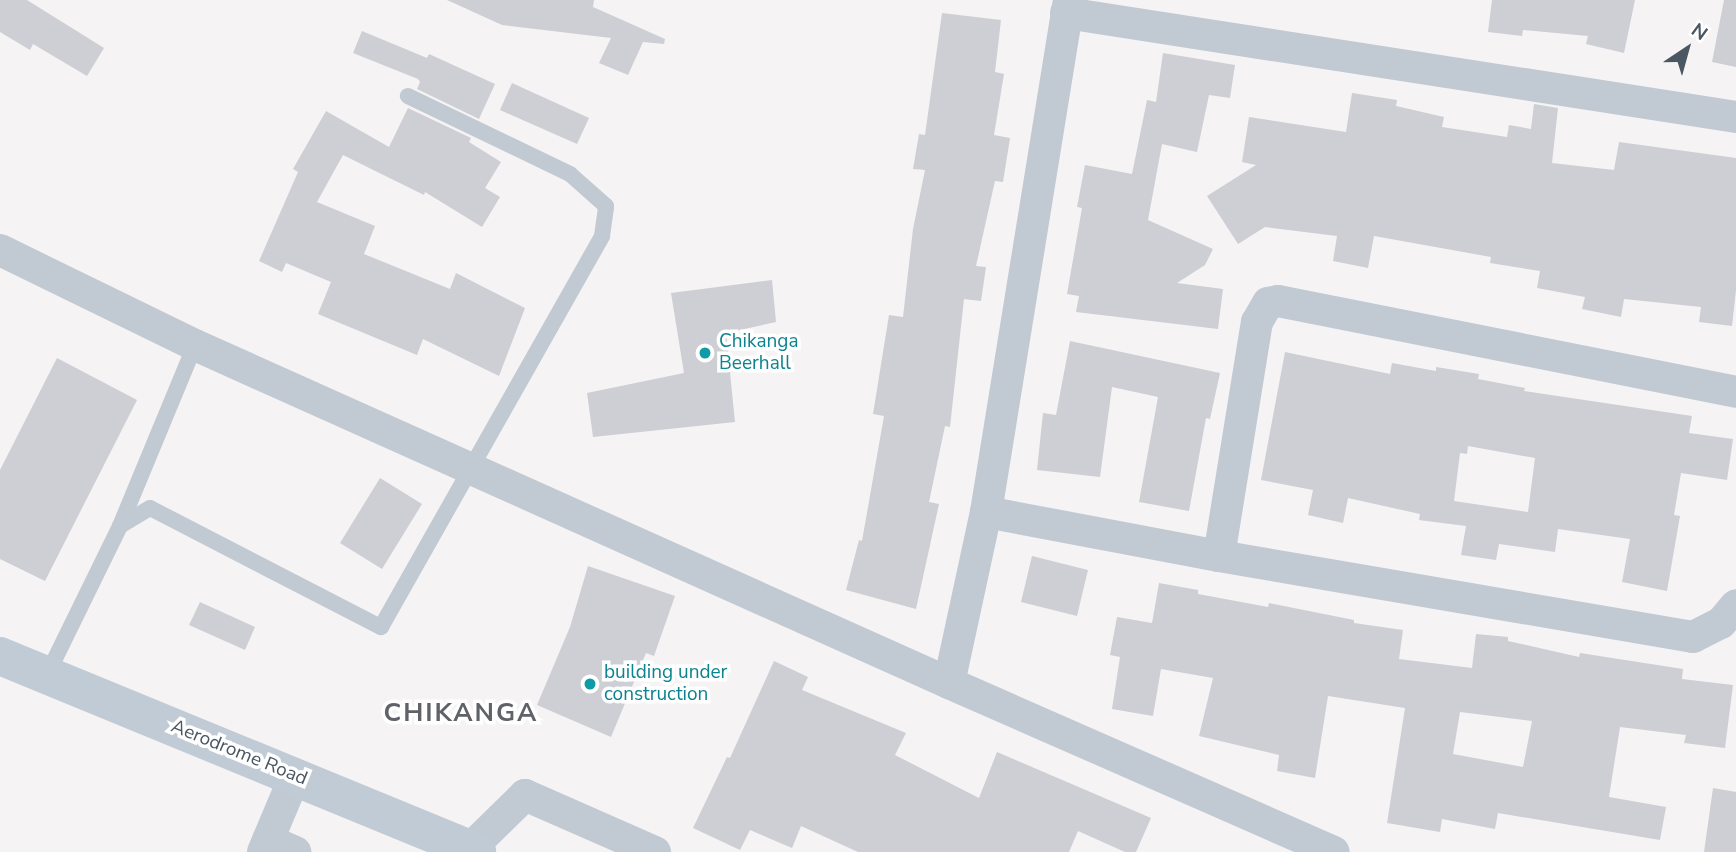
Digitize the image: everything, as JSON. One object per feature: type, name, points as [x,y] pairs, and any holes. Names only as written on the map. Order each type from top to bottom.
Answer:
[{"type":"street","points":[[949,683],[986,513],[1067,7],[1736,117]]},
{"type":"street","points":[[0,250],[195,345],[468,469],[1334,852]]},
{"type":"street","points":[[1219,556],[1257,322],[1268,303],[1278,301],[1736,392]]},
{"type":"street","points":[[986,513],[1219,556],[1693,637],[1721,623],[1736,604]]},
{"type":"street","name":"Aerodrome Road","points":[[0,656],[473,850]]},
{"type":"street","points":[[275,848],[295,776]]},
{"type":"street","points":[[473,850],[525,795],[655,852]]},
{"type":"lane","points":[[120,526],[150,508],[381,627],[602,236],[606,206],[570,174],[408,96]]},
{"type":"lane","points":[[47,675],[120,526],[195,345]]},
{"type":"building","points":[[0,0],[27,0],[104,48],[87,76],[33,44],[30,50],[0,32]]},
{"type":"building","points":[[447,0],[594,0],[593,7],[665,39],[664,44],[643,42],[628,75],[599,63],[611,38],[502,25]]},
{"type":"building","points":[[1492,0],[1635,0],[1624,53],[1586,44],[1588,36],[1523,30],[1522,36],[1488,32]]},
{"type":"building","points":[[1724,0],[1736,0],[1736,67],[1712,62]]},
{"type":"building","points":[[942,13],[1001,20],[995,72],[1004,74],[994,135],[1010,138],[1003,182],[995,181],[976,266],[986,267],[981,301],[964,299],[950,427],[945,426],[929,502],[939,504],[916,609],[846,590],[859,540],[862,541],[884,416],[873,414],[889,315],[903,317],[913,229],[925,170],[913,169],[919,134],[925,135]]},
{"type":"building","points":[[362,31],[427,58],[429,54],[495,84],[479,119],[417,89],[420,82],[418,79],[353,53]]},
{"type":"building","points":[[1163,53],[1235,65],[1230,98],[1209,95],[1197,152],[1162,144],[1148,220],[1213,249],[1205,265],[1177,283],[1223,289],[1218,329],[1076,312],[1079,296],[1067,294],[1082,208],[1077,207],[1085,165],[1132,174],[1147,100],[1156,102]]},
{"type":"building","points":[[512,83],[589,118],[577,144],[500,110]]},
{"type":"building","points":[[1352,93],[1397,100],[1396,106],[1444,117],[1442,127],[1507,137],[1509,125],[1531,129],[1534,104],[1558,108],[1552,163],[1614,170],[1619,142],[1736,158],[1736,290],[1732,326],[1699,322],[1701,307],[1624,299],[1621,317],[1582,309],[1585,297],[1537,288],[1540,271],[1490,263],[1491,257],[1374,236],[1368,268],[1333,261],[1337,236],[1265,227],[1238,244],[1207,196],[1256,165],[1242,162],[1249,117],[1346,132]]},
{"type":"building","points":[[408,108],[471,138],[469,142],[501,162],[485,188],[500,197],[482,227],[425,192],[424,195],[343,155],[317,202],[375,226],[364,254],[450,289],[456,273],[525,308],[499,376],[423,339],[417,355],[318,314],[331,282],[286,263],[282,272],[259,261],[298,172],[293,169],[326,111],[389,147]]},
{"type":"building","name":"Chikanga Beerhall","points":[[772,280],[776,322],[726,333],[735,422],[593,437],[587,393],[684,373],[671,293]]},
{"type":"building","points":[[1070,341],[1220,373],[1210,419],[1206,418],[1189,511],[1139,502],[1158,397],[1112,387],[1100,477],[1037,470],[1043,413],[1056,415]]},
{"type":"building","points":[[1285,352],[1390,374],[1392,363],[1436,371],[1436,367],[1479,374],[1478,379],[1525,388],[1524,391],[1692,416],[1689,433],[1733,439],[1727,480],[1681,473],[1674,515],[1680,516],[1667,591],[1622,582],[1630,539],[1558,529],[1555,552],[1499,544],[1496,560],[1461,555],[1466,526],[1419,520],[1420,514],[1348,498],[1343,523],[1308,515],[1313,490],[1261,480]],"holes":[[[1468,446],[1535,458],[1528,512],[1454,501],[1460,453],[1467,454]]]},
{"type":"building","points":[[57,358],[137,400],[45,581],[0,559],[0,470]]},
{"type":"building","points":[[380,478],[422,504],[382,569],[340,543]]},
{"type":"building","points":[[1032,556],[1088,570],[1077,616],[1021,602]]},
{"type":"building","points":[[588,566],[675,596],[654,656],[646,653],[611,737],[537,705],[570,627]]},
{"type":"building","points":[[1159,583],[1198,590],[1198,594],[1268,607],[1269,603],[1354,620],[1354,623],[1403,630],[1399,659],[1472,668],[1476,634],[1508,637],[1508,641],[1579,657],[1580,653],[1683,669],[1682,679],[1733,685],[1725,748],[1684,743],[1686,735],[1620,727],[1609,797],[1666,807],[1660,840],[1498,813],[1495,829],[1442,819],[1440,832],[1387,823],[1405,708],[1328,696],[1315,778],[1277,771],[1279,755],[1199,736],[1213,678],[1161,669],[1153,716],[1112,709],[1120,657],[1110,655],[1117,617],[1152,623]],"holes":[[[1460,712],[1532,721],[1523,767],[1453,754]]]},
{"type":"building","points":[[200,602],[255,627],[245,650],[189,625]]},
{"type":"building","points":[[774,661],[808,677],[802,690],[906,733],[895,755],[979,798],[997,752],[1151,818],[1136,852],[1125,852],[1078,831],[1069,852],[858,852],[801,826],[792,848],[750,830],[740,850],[693,828],[727,757],[730,758]]},
{"type":"building","points":[[1713,788],[1736,792],[1736,852],[1704,852]]},
{"type":"place","name":"Chikanga Beerhall","points":[[705,353]]},
{"type":"place","name":"building under construction","points":[[590,684]]},
{"type":"district","name":"CHIKANGA","points":[[461,713]]}]
